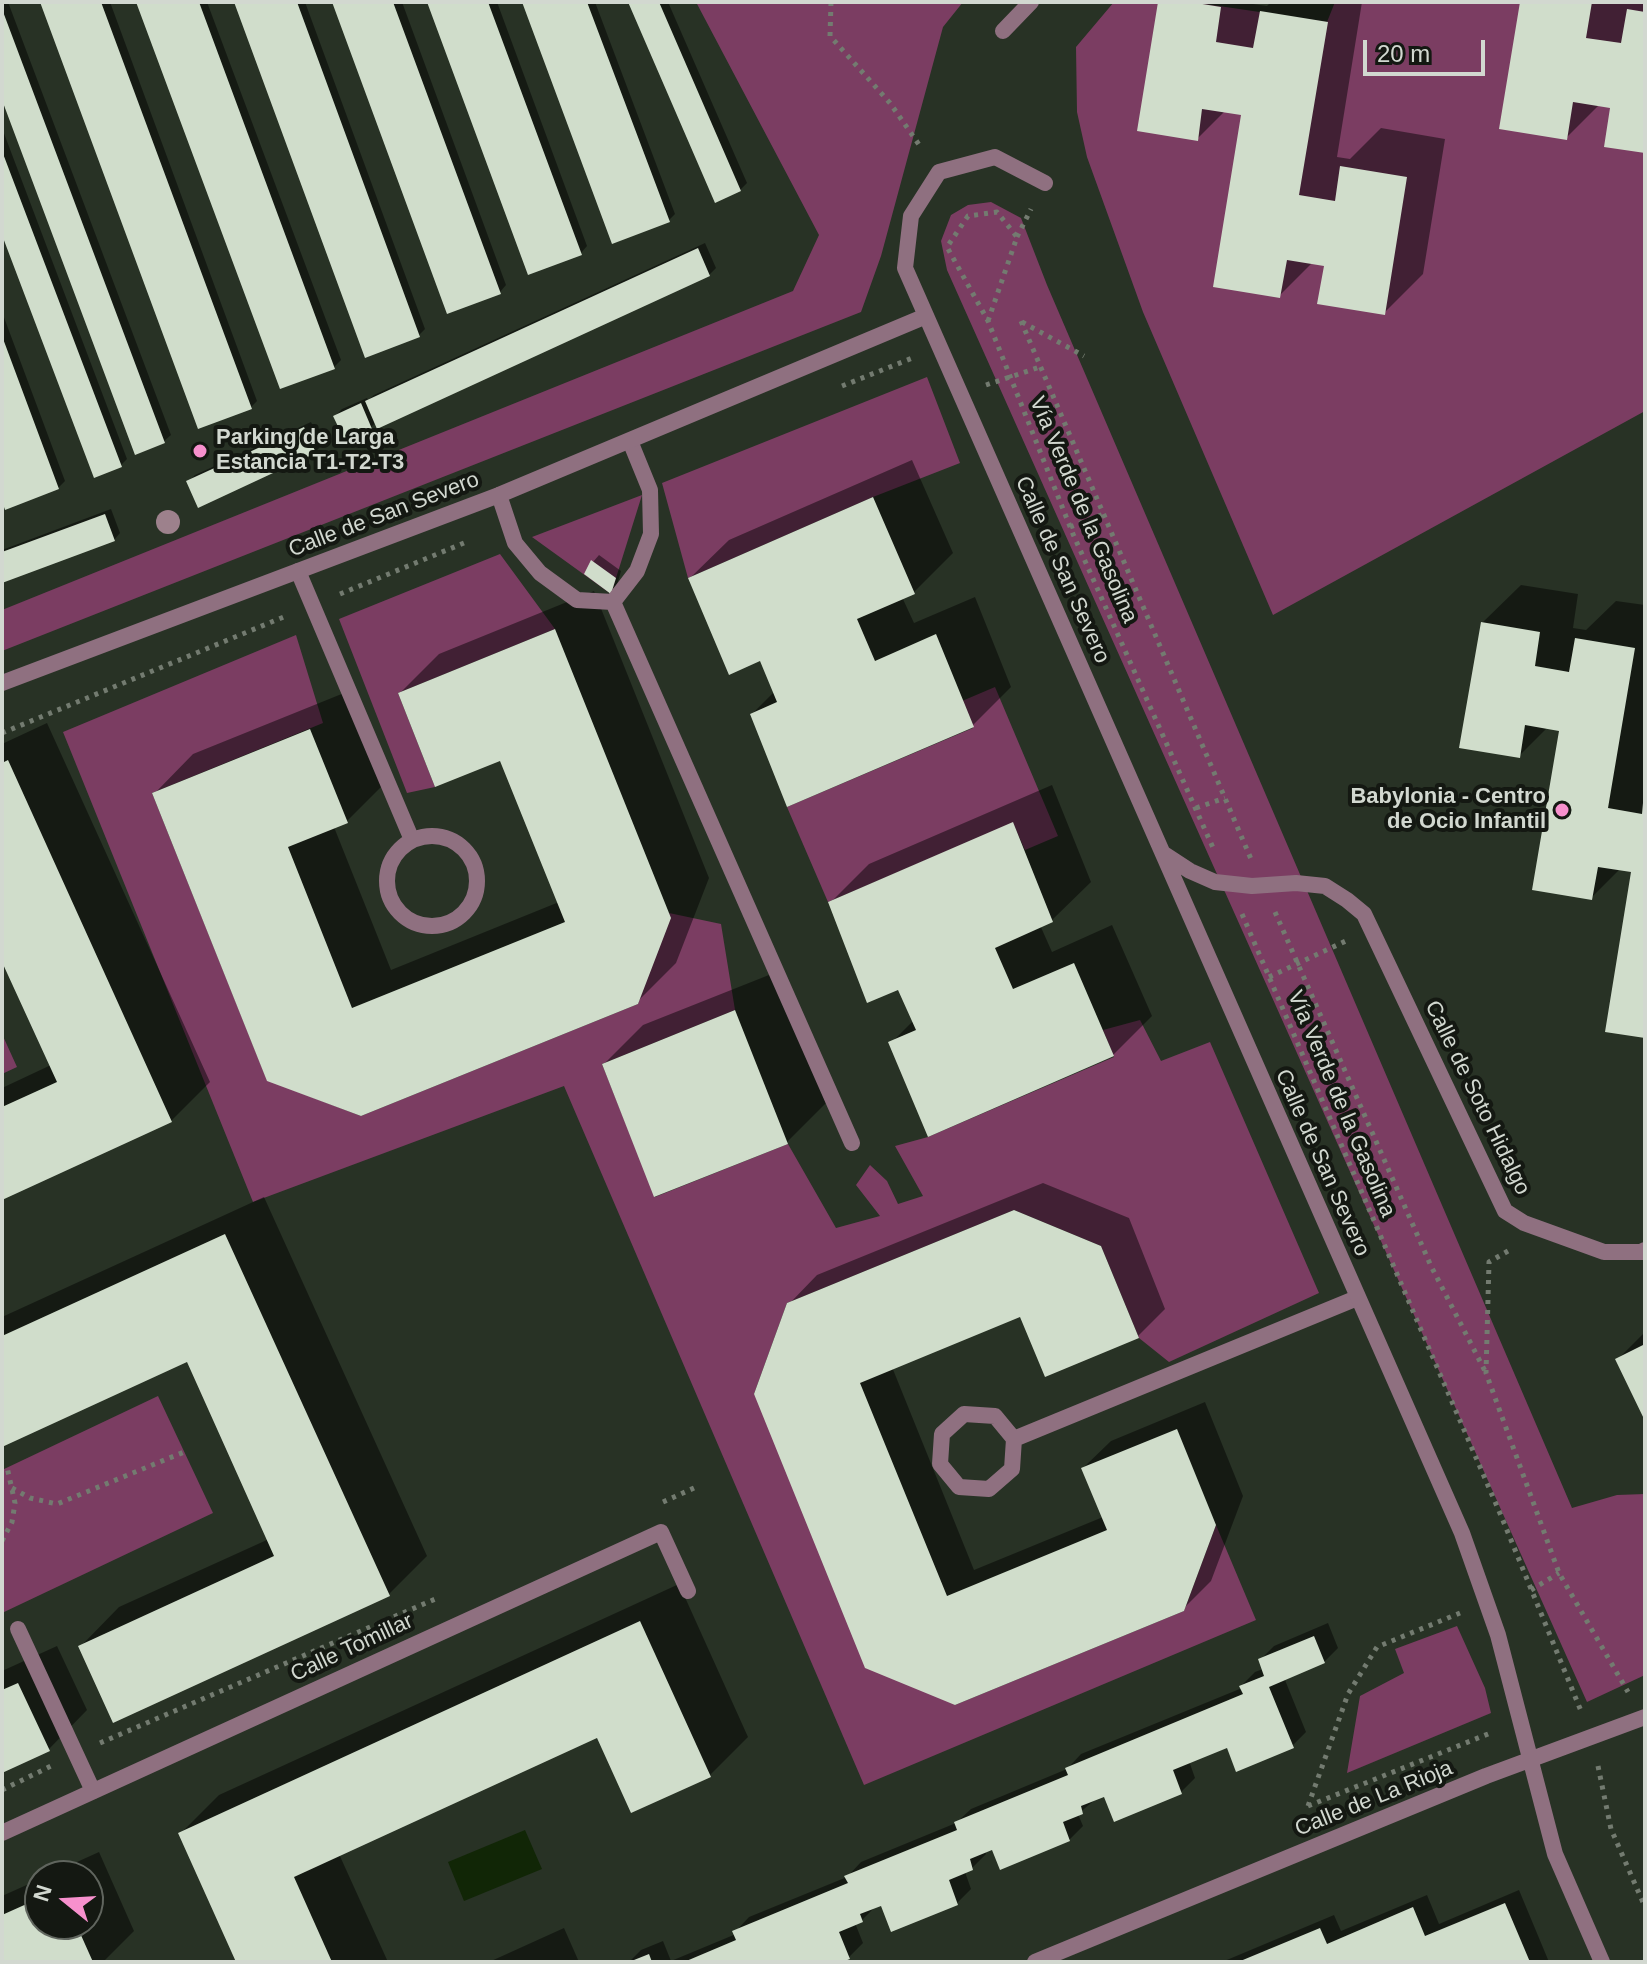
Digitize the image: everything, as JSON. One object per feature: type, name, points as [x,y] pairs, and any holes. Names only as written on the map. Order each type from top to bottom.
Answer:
[{"type":"street","points":[[1003,31],[1031,2]]},
{"type":"street","points":[[926,316],[905,268],[911,216],[939,172],[995,157],[1045,183]]},
{"type":"street","name":"Calle de San Severo","points":[[2,683],[499,495],[926,316],[1462,1533],[1498,1635],[1532,1761]]},
{"type":"street","points":[[613,602],[637,571],[651,534],[650,490],[630,441]]},
{"type":"street","points":[[499,495],[515,543],[540,573],[577,600],[613,602]]},
{"type":"street","points":[[298,571],[412,840]]},
{"type":"street","points":[[613,602],[852,1143]]},
{"type":"street","points":[[427,836],[455,842],[473,864],[477,878],[469,907],[459,918],[445,925],[430,927],[403,917],[387,891],[391,861],[398,850],[412,840],[427,836]]},
{"type":"street","points":[[1162,853],[1215,882],[1252,886],[1296,883],[1325,886],[1347,900],[1368,922]]},
{"type":"street","name":"Calle de Soto Hidalgo","points":[[1368,922],[1505,1211],[1524,1223],[1604,1252],[1645,1250]]},
{"type":"street","points":[[1014,1439],[1357,1298]]},
{"type":"street","points":[[964,1414],[995,1416],[1014,1439],[1012,1469],[989,1489],[959,1487],[940,1464],[942,1434],[964,1414]]},
{"type":"street","name":"Calle Tomillar","points":[[2,1833],[661,1532],[688,1591]]},
{"type":"street","points":[[18,1629],[93,1791]]},
{"type":"street","name":"Calle de La Rioja","points":[[1035,1962],[1486,1776],[1645,1717]]},
{"type":"street","points":[[1532,1761],[1555,1854],[1602,1962]]},
{"type":"path","points":[[831,2],[830,36],[890,103],[939,172]]},
{"type":"path","name":"Vía Verde de la Gasolina","points":[[988,321],[1017,237],[997,212],[968,216],[947,247],[988,321],[1070,527],[1214,850]]},
{"type":"path","points":[[1084,356],[1021,321],[1251,859]]},
{"type":"path","points":[[828,392],[918,356]]},
{"type":"path","points":[[1009,376],[1040,367]]},
{"type":"path","points":[[1070,527],[1104,514]]},
{"type":"path","points":[[2,733],[508,525]]},
{"type":"path","points":[[1196,808],[1225,798]]},
{"type":"path","name":"Vía Verde de la Gasolina","points":[[1238,906],[1592,1736],[1611,1829],[1645,1907]]},
{"type":"path","points":[[1275,911],[1431,1266],[1486,1373],[1559,1573],[1628,1692]]},
{"type":"path","points":[[1269,977],[1298,964],[1368,922]]},
{"type":"path","points":[[1486,1373],[1489,1262],[1508,1251]]},
{"type":"path","points":[[12,1488],[30,1498],[57,1504],[184,1452]]},
{"type":"path","points":[[2,1541],[12,1522],[15,1503],[7,1467]]},
{"type":"path","points":[[651,1507],[694,1488]]},
{"type":"path","points":[[1531,1590],[1559,1573]]},
{"type":"path","points":[[2,1790],[76,1753],[450,1593]]},
{"type":"path","points":[[1465,1611],[1377,1647],[1348,1694],[1308,1806],[1503,1728]]},
{"type":"shaded area","points":[[696,2],[963,2],[943,27],[881,256],[861,312],[2,651],[2,610],[793,291],[819,235]]},
{"type":"shaded area","points":[[1114,2],[1192,2],[1327,22],[1335,2],[1645,2],[1645,411],[1273,615],[1143,312],[1087,157],[1077,112],[1076,47]]},
{"type":"shaded area","points":[[991,202],[1021,218],[1047,285],[1572,1508],[1617,1495],[1645,1494],[1645,1675],[1587,1702],[947,270],[941,241],[951,215],[968,205]]},
{"type":"shaded area","points":[[927,377],[960,463],[873,497],[688,578],[662,483]]},
{"type":"shaded area","points":[[642,495],[611,594],[532,537]]},
{"type":"shaded area","points":[[500,554],[555,629],[398,693],[435,787],[407,793],[339,619]]},
{"type":"shaded area","points":[[296,635],[323,723],[152,793],[267,1080],[361,1116],[638,1004],[669,913],[721,924],[735,1010],[602,1064],[655,1197],[788,1144],[836,1228],[880,1216],[856,1185],[870,1165],[887,1181],[898,1204],[923,1196],[895,1146],[928,1137],[1114,1057],[1103,1030],[1140,1020],[1161,1061],[1210,1042],[1319,1293],[1169,1362],[1139,1338],[1101,1246],[1014,1210],[787,1303],[754,1394],[955,1705],[1184,1611],[1216,1525],[1256,1620],[864,1785],[564,1086],[253,1202],[63,732]]},
{"type":"shaded area","points":[[995,687],[1058,836],[1025,850],[1013,823],[828,902],[787,807],[973,728],[962,701]]},
{"type":"shaded area","points":[[2,1034],[17,1067],[2,1074]]},
{"type":"shaded area","points":[[158,1396],[213,1513],[2,1613],[2,1470]]},
{"type":"shaded area","points":[[1457,1626],[1485,1688],[1491,1713],[1347,1773],[1360,1696],[1404,1673],[1395,1649]]},
{"type":"shaded area","points":[[525,1830],[542,1869],[464,1901],[448,1862]]},
{"type":"building","points":[[40,2],[101,2],[252,409],[198,429]]},
{"type":"building","points":[[136,2],[199,2],[335,369],[280,389]]},
{"type":"building","points":[[234,2],[297,2],[420,337],[365,358]]},
{"type":"building","points":[[332,2],[393,2],[501,294],[447,314]]},
{"type":"building","points":[[427,2],[488,2],[582,255],[528,275]]},
{"type":"building","points":[[522,2],[587,2],[670,222],[612,244]]},
{"type":"building","points":[[628,2],[659,2],[741,191],[715,203]]},
{"type":"building","points":[[1158,2],[1190,2],[1221,7],[1216,42],[1253,48],[1260,11],[1328,22],[1299,195],[1335,201],[1340,166],[1407,177],[1385,315],[1317,304],[1324,266],[1287,260],[1280,298],[1213,287],[1241,115],[1202,109],[1198,141],[1137,131]]},
{"type":"building","points":[[1520,2],[1592,2],[1586,38],[1621,43],[1627,9],[1645,12],[1645,153],[1604,147],[1610,108],[1573,102],[1567,140],[1499,129]]},
{"type":"building","points":[[2,9],[165,443],[135,455],[2,100]]},
{"type":"building","points":[[2,151],[122,467],[94,478],[2,235]]},
{"type":"building","points":[[698,248],[710,276],[377,429],[365,401]]},
{"type":"building","points":[[2,336],[59,489],[5,510],[2,501]]},
{"type":"building","points":[[361,403],[372,429],[345,441],[333,416]]},
{"type":"building","points":[[304,427],[316,453],[198,508],[186,481]]},
{"type":"building","points":[[873,497],[915,594],[857,619],[875,661],[936,634],[974,727],[787,807],[750,714],[777,702],[760,661],[729,675],[688,578]]},
{"type":"building","points":[[105,514],[115,541],[2,583],[2,552]]},
{"type":"building","points":[[591,560],[616,578],[611,594],[584,574]]},
{"type":"building","points":[[1481,622],[1540,632],[1535,666],[1569,672],[1575,638],[1635,648],[1608,808],[1642,814],[1645,803],[1645,1038],[1605,1032],[1631,872],[1598,867],[1592,900],[1532,890],[1559,731],[1525,725],[1520,758],[1459,748]]},
{"type":"building","points":[[555,629],[671,918],[638,1004],[361,1116],[267,1081],[152,793],[310,729],[348,823],[288,847],[352,1008],[565,922],[500,761],[435,787],[398,693]]},
{"type":"building","points":[[8,760],[172,1122],[2,1200],[2,1107],[57,1082],[2,962],[2,763]]},
{"type":"building","points":[[1013,822],[1053,922],[995,948],[1013,989],[1074,963],[1114,1056],[928,1137],[888,1042],[916,1030],[898,990],[867,1003],[828,902]]},
{"type":"building","points":[[735,1010],[788,1144],[654,1197],[602,1064]]},
{"type":"building","points":[[1014,1210],[1101,1246],[1139,1338],[1045,1377],[1020,1317],[860,1383],[947,1596],[1107,1530],[1081,1468],[1177,1429],[1216,1525],[1184,1611],[955,1705],[865,1668],[754,1394],[787,1303]]},
{"type":"building","points":[[225,1234],[390,1596],[113,1723],[78,1646],[274,1556],[187,1362],[2,1447],[2,1336]]},
{"type":"building","points":[[1645,1344],[1645,1421],[1615,1359]]},
{"type":"building","points":[[640,1621],[711,1777],[631,1813],[597,1738],[294,1877],[332,1962],[236,1962],[178,1833]]},
{"type":"building","points":[[1314,1636],[1325,1663],[1269,1687],[1294,1748],[1236,1772],[1227,1748],[1173,1770],[1182,1794],[1114,1822],[1104,1797],[1081,1806],[1083,1814],[1063,1822],[1070,1841],[1000,1870],[992,1850],[970,1859],[973,1870],[949,1880],[958,1905],[891,1932],[881,1906],[860,1914],[863,1922],[839,1932],[850,1959],[842,1962],[684,1962],[736,1940],[732,1931],[848,1883],[844,1876],[957,1830],[954,1822],[1068,1775],[1065,1768],[1243,1694],[1239,1686],[1264,1676],[1258,1659]]},
{"type":"building","points":[[18,1683],[50,1751],[2,1773],[2,1690]]},
{"type":"building","points":[[1505,1903],[1530,1962],[1238,1962],[1320,1928],[1327,1944],[1413,1907],[1425,1936]]},
{"type":"building","points":[[24,1905],[24,1940],[83,1940],[93,1962],[2,1962],[2,1915]]},
{"type":"building","points":[[649,1954],[652,1962],[629,1962]]},
{"type":"place","name":"Parking de Larga Estancia T1-T2-T3","points":[[200,451]]},
{"type":"place","name":"Babylonia - Centro de Ocio Infantil","points":[[1562,810]]}]
